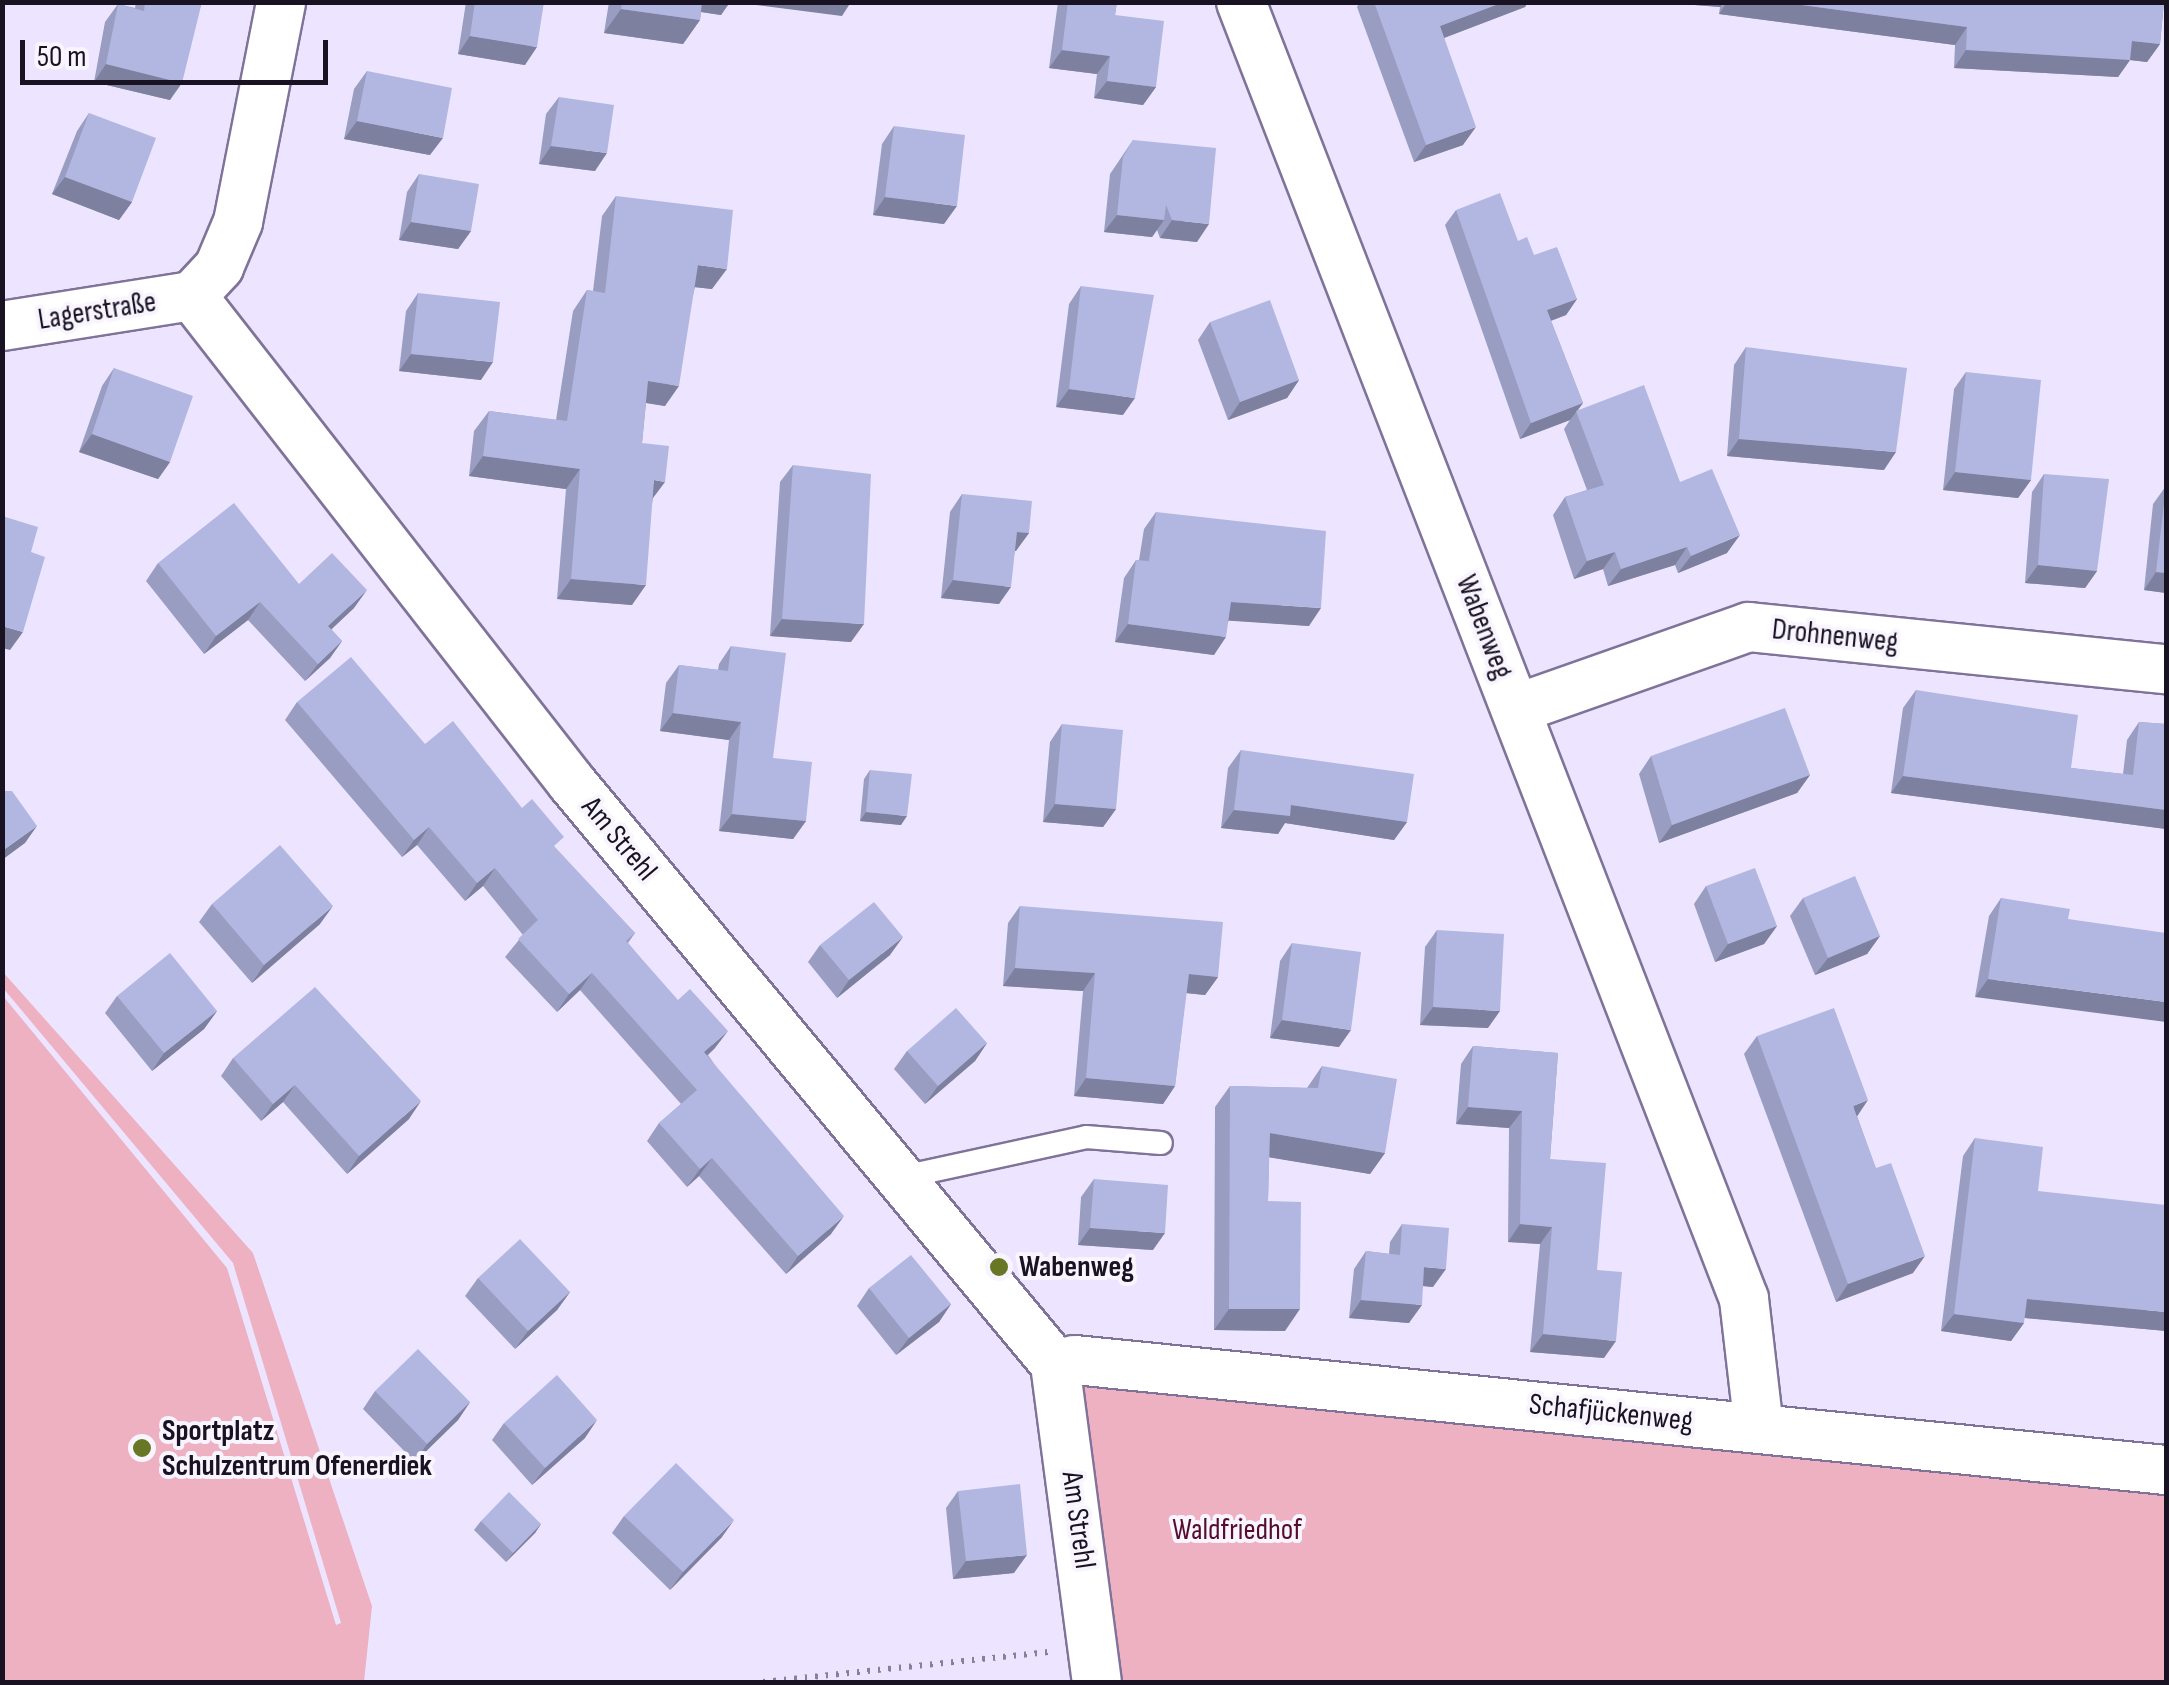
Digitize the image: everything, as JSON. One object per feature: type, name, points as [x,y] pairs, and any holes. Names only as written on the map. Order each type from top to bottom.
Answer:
[{"type":"street","points":[[192,296],[219,267],[238,222],[281,2]]},
{"type":"street","name":"Wabenweg","points":[[1241,2],[1744,1299],[1759,1428]]},
{"type":"street","name":"Lagerstraße","points":[[2,326],[192,296]]},
{"type":"street","name":"Am Strehl","points":[[192,296],[572,783],[1055,1364],[1095,1663]]},
{"type":"street","name":"Drohnenweg","points":[[1516,709],[1749,627],[2166,669]]},
{"type":"street","name":"Schafjückenweg","points":[[1055,1364],[1075,1360],[2166,1470]]},
{"type":"lane","points":[[903,1177],[1086,1136],[1161,1142]]},
{"type":"path","points":[[762,1682],[1095,1663]]},
{"type":"green space","name":"Sportplatz Schulzentrum Ofenerdiek","points":[[2,971],[253,1253],[372,1606],[364,1682],[3,1682],[3,996],[227,1268],[336,1625],[341,1623],[233,1263],[3,988]]},
{"type":"green space","name":"Waldfriedhof","points":[[1075,1360],[2166,1470],[2166,1682],[1097,1682]]},
{"type":"building","points":[[145,2],[202,2],[182,83],[106,64],[118,4],[144,11]]},
{"type":"building","points":[[475,2],[544,2],[537,47],[470,36]]},
{"type":"building","points":[[622,2],[702,2],[700,20],[621,9]]},
{"type":"building","points":[[1068,2],[1117,2],[1115,15],[1164,21],[1156,87],[1107,81],[1110,56],[1062,50]]},
{"type":"building","points":[[1374,2],[1504,2],[1440,26],[1476,127],[1426,145]]},
{"type":"building","points":[[1779,2],[2164,2],[2160,44],[2132,41],[2130,60],[1966,50],[1967,27]]},
{"type":"building","points":[[367,71],[452,88],[443,138],[357,121]]},
{"type":"building","points":[[559,97],[614,105],[607,153],[551,146]]},
{"type":"building","points":[[89,113],[156,138],[132,202],[65,177]]},
{"type":"building","points":[[894,126],[965,135],[957,206],[885,197]]},
{"type":"building","points":[[1133,140],[1216,148],[1209,224],[1172,220],[1166,205],[1164,220],[1117,215],[1123,157]]},
{"type":"building","points":[[419,174],[479,184],[471,231],[411,222]]},
{"type":"building","points":[[1500,193],[1518,241],[1527,237],[1534,255],[1557,247],[1577,299],[1547,310],[1583,403],[1531,423],[1456,210]]},
{"type":"building","points":[[616,196],[733,210],[727,269],[698,265],[679,386],[648,381],[642,443],[669,446],[665,482],[654,480],[646,585],[571,579],[580,469],[483,456],[489,411],[567,421],[587,290],[605,293]]},
{"type":"building","points":[[1081,286],[1154,295],[1135,398],[1069,389]]},
{"type":"building","points":[[418,293],[500,302],[493,362],[411,354]]},
{"type":"building","points":[[1270,300],[1299,380],[1240,402],[1210,322]]},
{"type":"building","points":[[1746,347],[1907,368],[1896,452],[1739,439]]},
{"type":"building","points":[[114,368],[193,396],[170,462],[92,434]]},
{"type":"building","points":[[1966,372],[2041,380],[2031,480],[1955,472]]},
{"type":"building","points":[[1644,385],[1680,482],[1712,469],[1740,535],[1691,556],[1687,547],[1621,569],[1615,552],[1587,561],[1565,497],[1604,485],[1576,411]]},
{"type":"building","points":[[793,465],[871,474],[864,624],[782,619]]},
{"type":"building","points":[[2044,474],[2109,479],[2097,571],[2038,565]]},
{"type":"building","points":[[2166,486],[2166,573],[2156,572]]},
{"type":"building","points":[[962,494],[1032,501],[1029,533],[1017,532],[1011,587],[953,580]]},
{"type":"building","points":[[234,503],[299,584],[332,553],[367,590],[328,626],[342,641],[318,664],[260,602],[216,636],[158,563]]},
{"type":"building","points":[[1156,512],[1326,531],[1321,608],[1231,602],[1226,637],[1128,624],[1136,560],[1149,561]]},
{"type":"building","points":[[2,516],[38,527],[31,552],[45,557],[23,632],[2,626]]},
{"type":"building","points":[[731,646],[786,653],[773,758],[812,762],[806,821],[732,814],[741,722],[673,713],[679,665],[728,671]]},
{"type":"building","points":[[351,657],[425,744],[453,721],[522,808],[532,799],[564,837],[554,846],[635,933],[626,941],[678,1000],[690,989],[728,1031],[704,1052],[844,1216],[798,1256],[712,1158],[700,1169],[659,1123],[697,1090],[592,973],[569,994],[518,939],[538,920],[495,868],[477,883],[429,827],[414,840],[297,702]]},
{"type":"building","points":[[1916,690],[2078,715],[2071,768],[2133,775],[2139,722],[2166,724],[2166,810],[1903,776]]},
{"type":"building","points":[[1785,708],[1810,775],[1672,825],[1651,756]]},
{"type":"building","points":[[1062,724],[1123,730],[1116,809],[1055,804]]},
{"type":"building","points":[[1241,750],[1414,774],[1407,822],[1291,805],[1290,816],[1234,810]]},
{"type":"building","points":[[870,770],[912,774],[907,816],[866,812]]},
{"type":"building","points":[[2,791],[12,791],[37,826],[2,851]]},
{"type":"building","points":[[280,845],[333,906],[264,965],[212,904]]},
{"type":"building","points":[[1755,868],[1777,926],[1728,944],[1706,886]]},
{"type":"building","points":[[1855,876],[1880,936],[1828,958],[1803,898]]},
{"type":"building","points":[[2001,898],[2070,909],[2068,919],[2166,933],[2166,1002],[1988,979]]},
{"type":"building","points":[[874,902],[903,937],[849,980],[820,945]]},
{"type":"building","points":[[1020,906],[1223,922],[1218,977],[1189,974],[1175,1086],[1086,1078],[1095,973],[1015,968]]},
{"type":"building","points":[[1437,930],[1504,934],[1500,1011],[1433,1007]]},
{"type":"building","points":[[1292,943],[1361,952],[1351,1030],[1282,1020]]},
{"type":"building","points":[[170,953],[217,1011],[164,1053],[117,996]]},
{"type":"building","points":[[315,987],[421,1101],[359,1156],[295,1085],[273,1104],[233,1058]]},
{"type":"building","points":[[956,1008],[987,1043],[938,1086],[907,1051]]},
{"type":"building","points":[[1834,1008],[1868,1100],[1853,1106],[1876,1168],[1891,1163],[1925,1256],[1848,1284],[1757,1036]]},
{"type":"building","points":[[1473,1046],[1558,1053],[1550,1159],[1606,1163],[1597,1270],[1622,1272],[1616,1341],[1543,1334],[1552,1227],[1520,1224],[1522,1111],[1468,1107]]},
{"type":"building","points":[[1322,1066],[1397,1079],[1385,1153],[1270,1133],[1268,1201],[1301,1202],[1300,1309],[1229,1309],[1230,1086],[1318,1088]]},
{"type":"building","points":[[1975,1138],[2043,1147],[2038,1191],[2166,1205],[2166,1312],[2027,1299],[2024,1323],[1954,1314]]},
{"type":"building","points":[[1094,1179],[1168,1185],[1165,1233],[1090,1228]]},
{"type":"building","points":[[1402,1224],[1449,1228],[1446,1269],[1424,1267],[1422,1305],[1361,1300],[1366,1251],[1400,1255]]},
{"type":"building","points":[[520,1239],[570,1292],[528,1331],[478,1278]]},
{"type":"building","points":[[911,1255],[951,1304],[909,1338],[869,1288]]},
{"type":"building","points":[[418,1349],[470,1402],[427,1444],[375,1391]]},
{"type":"building","points":[[557,1375],[597,1420],[545,1468],[504,1423]]},
{"type":"building","points":[[676,1463],[734,1520],[683,1572],[624,1516]]},
{"type":"building","points":[[1020,1484],[1027,1555],[966,1561],[958,1491]]},
{"type":"building","points":[[509,1492],[541,1524],[513,1553],[481,1521]]},
{"type":"place","name":"Wabenweg","points":[[999,1267]]},
{"type":"place","name":"Sportplatz Schulzentrum Ofenerdiek","points":[[142,1448]]}]
